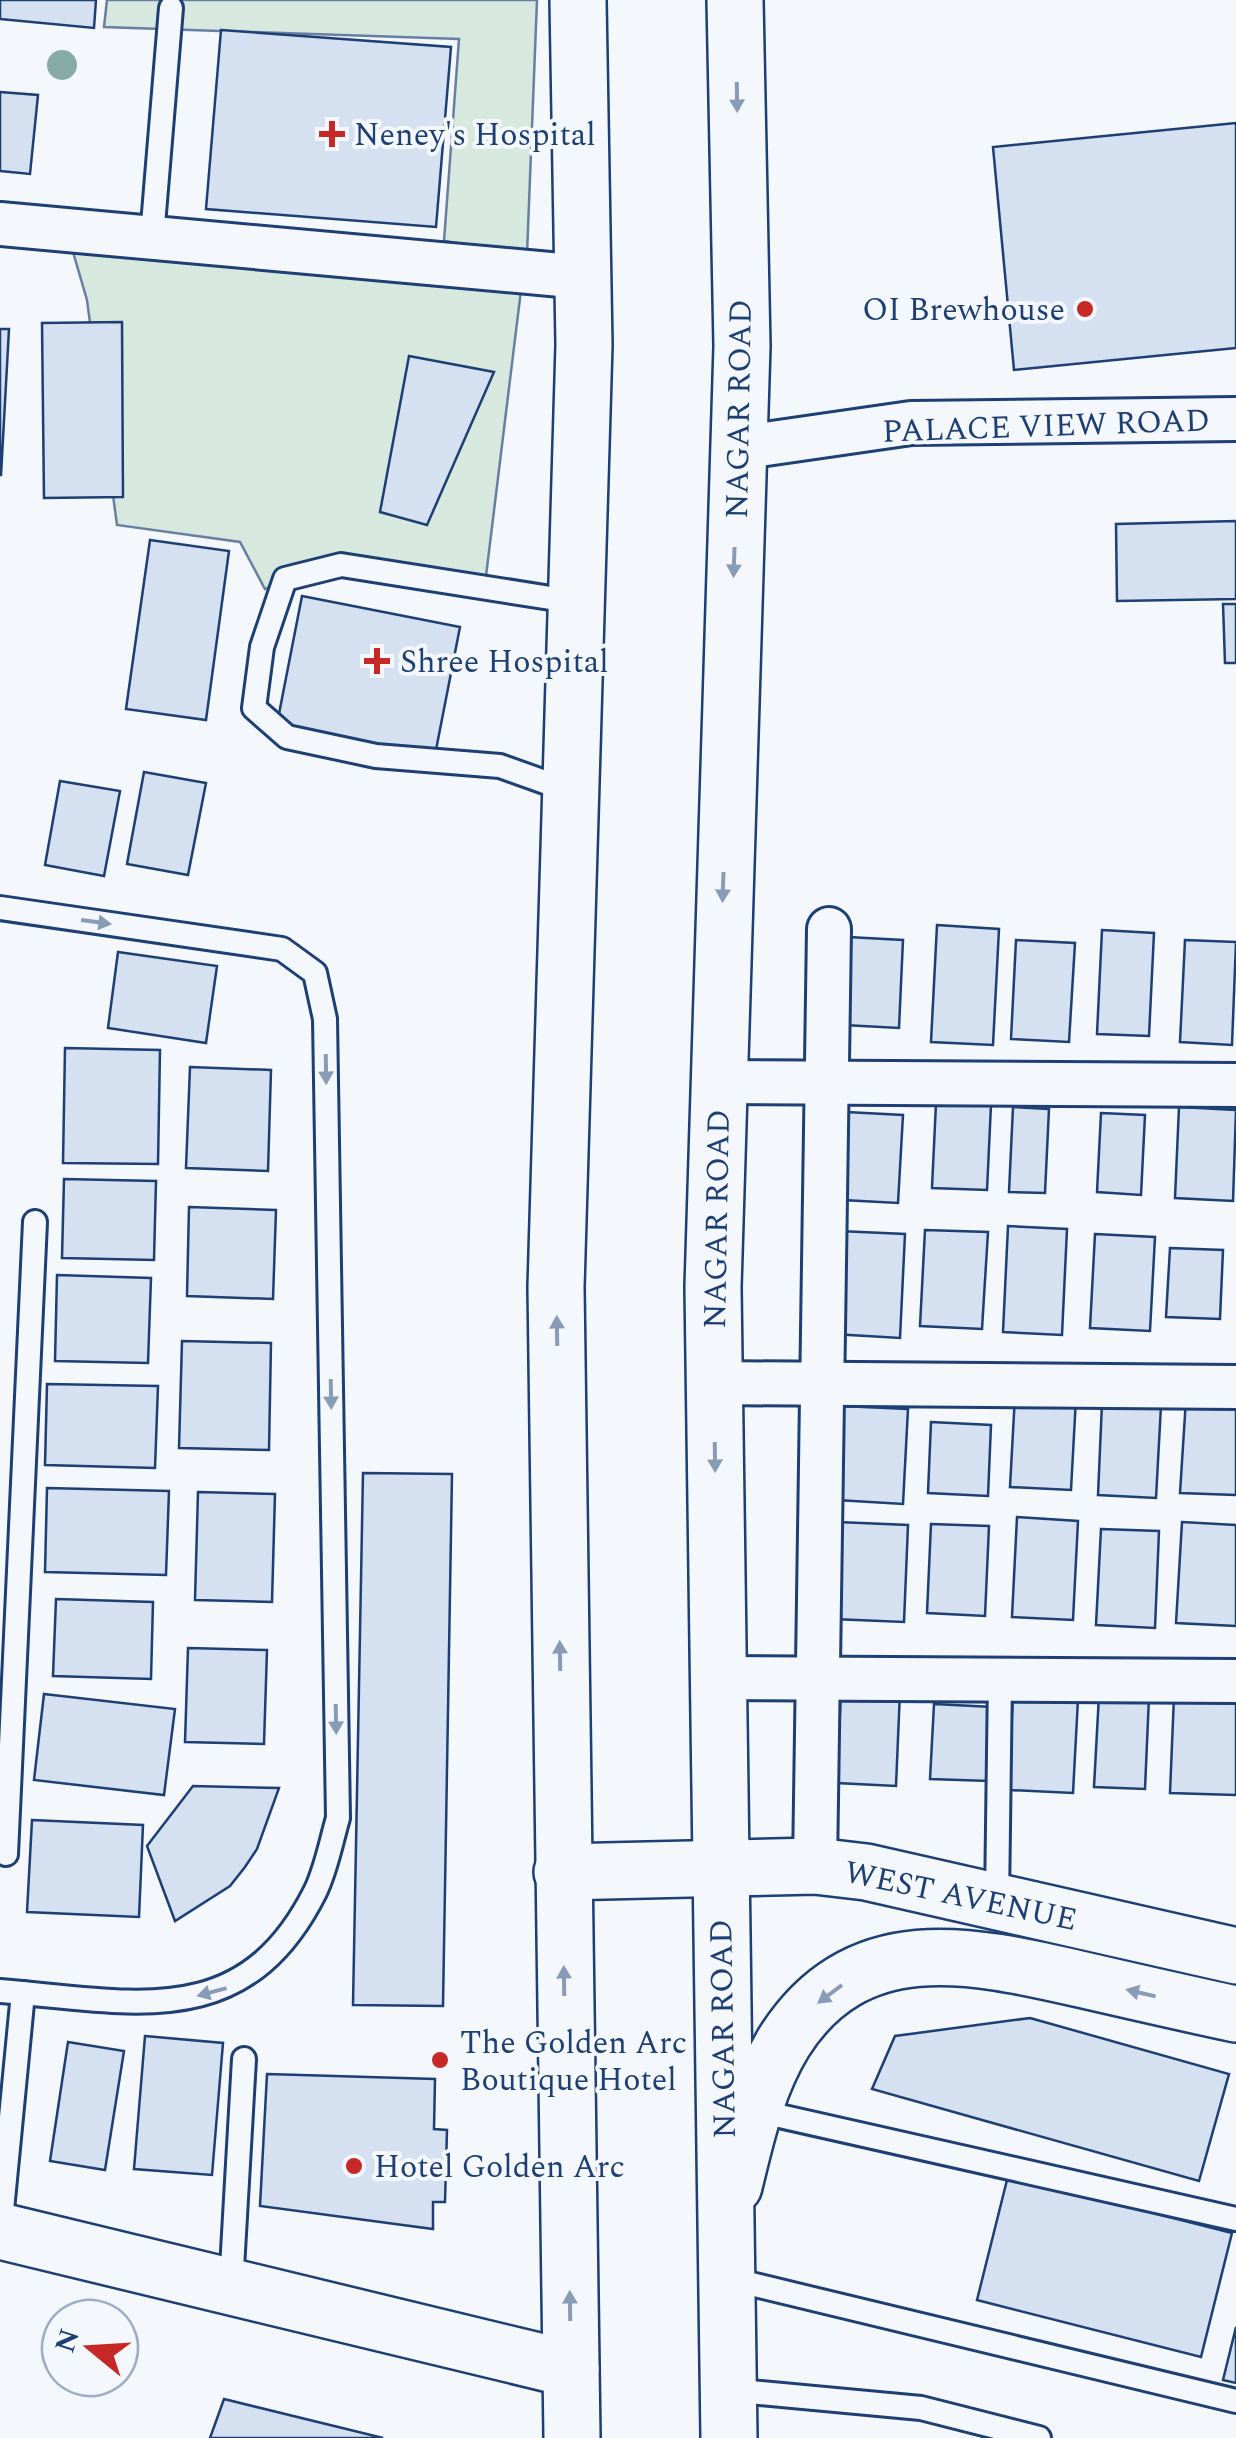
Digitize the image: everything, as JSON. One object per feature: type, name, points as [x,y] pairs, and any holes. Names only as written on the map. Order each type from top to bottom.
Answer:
[{"type":"main road","points":[[572,2438],[556,1288],[583,276],[578,0]]},
{"type":"main road","name":"NAGAR ROAD","points":[[729,2414],[715,1384],[718,1082],[742,346],[735,0]]},
{"type":"main road","name":"WEST AVENUE","points":[[562,1872],[815,1866],[866,1872],[1236,1956]]},
{"type":"main road","name":"WEST AVENUE","points":[[725,2220],[753,2110],[785,2042],[822,1997],[868,1968],[929,1954],[985,1957],[1236,2014]]},
{"type":"main road","points":[[0,2230],[572,2369]]},
{"type":"street","points":[[0,224],[583,276]]},
{"type":"street","name":"PALACE VIEW ROAD","points":[[738,448],[910,424],[1236,420]]},
{"type":"street","points":[[815,1866],[829,929]]},
{"type":"street","points":[[718,1082],[1236,1085]]},
{"type":"street","points":[[715,1384],[1236,1387]]},
{"type":"street","points":[[718,1678],[1236,1681]]},
{"type":"lane","points":[[152,238],[171,8]]},
{"type":"lane","points":[[570,792],[500,766],[376,756],[287,737],[254,708],[262,647],[285,578],[341,565],[576,602]]},
{"type":"lane","points":[[0,908],[282,949],[315,972],[326,1019],[338,1818],[316,1890],[275,1955],[230,1987],[176,2002],[12,1992],[0,2230]]},
{"type":"lane","points":[[6,1854],[10,1505],[35,1222]]},
{"type":"lane","points":[[997,1902],[1000,1678]]},
{"type":"lane","points":[[231,2286],[244,2059]]},
{"type":"lane","points":[[753,2110],[1236,2218]]},
{"type":"lane","points":[[726,2278],[1236,2401]]},
{"type":"lane","points":[[729,2414],[920,2408],[1039,2438]]},
{"type":"shaded area","points":[[107,0],[537,0],[527,254],[444,241],[459,39],[104,27]]},
{"type":"shaded area","points":[[71,245],[521,290],[486,576],[333,556],[265,589],[240,542],[117,525],[87,300]]},
{"type":"building","points":[[0,0],[96,0],[94,28],[0,19]]},
{"type":"building","points":[[221,30],[451,47],[436,227],[206,209]]},
{"type":"building","points":[[0,92],[38,95],[30,174],[0,171]]},
{"type":"building","points":[[1236,123],[1236,348],[1014,370],[993,147]]},
{"type":"building","points":[[122,322],[123,497],[44,498],[42,323]]},
{"type":"building","points":[[0,329],[9,329],[1,475],[0,475]]},
{"type":"building","points":[[409,356],[494,372],[427,525],[380,512]]},
{"type":"building","points":[[1236,521],[1236,599],[1117,601],[1116,524]]},
{"type":"building","points":[[150,540],[229,551],[206,720],[126,709]]},
{"type":"building","points":[[302,596],[460,627],[435,755],[277,724]]},
{"type":"building","points":[[1223,604],[1236,604],[1236,663],[1225,663]]},
{"type":"building","points":[[144,772],[206,783],[188,875],[127,864]]},
{"type":"building","points":[[60,781],[120,791],[104,876],[45,865]]},
{"type":"building","points":[[937,925],[999,929],[993,1045],[931,1042]]},
{"type":"building","points":[[1102,930],[1154,933],[1149,1036],[1097,1034]]},
{"type":"building","points":[[848,937],[903,940],[899,1028],[844,1025]]},
{"type":"building","points":[[1016,940],[1075,943],[1069,1042],[1011,1039]]},
{"type":"building","points":[[1185,940],[1236,942],[1232,1045],[1180,1042]]},
{"type":"building","points":[[118,952],[217,966],[206,1043],[108,1028]]},
{"type":"building","points":[[65,1048],[160,1050],[158,1164],[63,1163]]},
{"type":"building","points":[[190,1067],[271,1070],[268,1171],[186,1168]]},
{"type":"building","points":[[936,1103],[991,1105],[987,1190],[932,1188]]},
{"type":"building","points":[[1013,1107],[1049,1109],[1045,1193],[1009,1192]]},
{"type":"building","points":[[1179,1107],[1236,1110],[1233,1201],[1175,1198]]},
{"type":"building","points":[[846,1112],[903,1115],[898,1203],[843,1200]]},
{"type":"building","points":[[1101,1113],[1145,1115],[1141,1195],[1097,1192]]},
{"type":"building","points":[[64,1179],[156,1181],[154,1260],[62,1258]]},
{"type":"building","points":[[189,1207],[276,1210],[273,1299],[187,1296]]},
{"type":"building","points":[[1008,1226],[1067,1229],[1062,1335],[1003,1332]]},
{"type":"building","points":[[925,1230],[988,1232],[982,1329],[920,1326]]},
{"type":"building","points":[[839,1231],[905,1234],[900,1338],[833,1334]]},
{"type":"building","points":[[1095,1234],[1155,1237],[1150,1331],[1090,1328]]},
{"type":"building","points":[[1170,1248],[1223,1250],[1220,1319],[1166,1317]]},
{"type":"building","points":[[57,1275],[151,1278],[148,1363],[55,1361]]},
{"type":"building","points":[[182,1341],[271,1343],[269,1450],[179,1448]]},
{"type":"building","points":[[47,1384],[158,1386],[155,1468],[45,1465]]},
{"type":"building","points":[[1015,1395],[1076,1398],[1071,1490],[1010,1487]]},
{"type":"building","points":[[1186,1399],[1236,1401],[1236,1495],[1180,1493]]},
{"type":"building","points":[[1102,1403],[1161,1406],[1156,1498],[1098,1495]]},
{"type":"building","points":[[842,1406],[908,1409],[903,1504],[837,1500]]},
{"type":"building","points":[[931,1422],[991,1425],[988,1496],[928,1493]]},
{"type":"building","points":[[363,1473],[452,1474],[443,2006],[353,2005]]},
{"type":"building","points":[[47,1488],[169,1491],[166,1575],[45,1572]]},
{"type":"building","points":[[198,1492],[275,1494],[272,1602],[195,1600]]},
{"type":"building","points":[[1017,1517],[1078,1521],[1073,1620],[1012,1617]]},
{"type":"building","points":[[838,1522],[908,1525],[904,1622],[833,1619]]},
{"type":"building","points":[[1182,1522],[1236,1525],[1236,1626],[1176,1623]]},
{"type":"building","points":[[931,1524],[989,1526],[985,1616],[927,1613]]},
{"type":"building","points":[[1101,1529],[1159,1531],[1155,1628],[1096,1625]]},
{"type":"building","points":[[56,1599],[153,1602],[151,1679],[53,1676]]},
{"type":"building","points":[[188,1648],[267,1650],[264,1744],[185,1742]]},
{"type":"building","points":[[841,1689],[900,1691],[896,1786],[837,1783]]},
{"type":"building","points":[[44,1694],[175,1709],[164,1795],[34,1780]]},
{"type":"building","points":[[1013,1695],[1078,1699],[1073,1793],[1008,1790]]},
{"type":"building","points":[[1099,1695],[1149,1697],[1145,1789],[1094,1787]]},
{"type":"building","points":[[1174,1696],[1236,1699],[1236,1795],[1170,1793]]},
{"type":"building","points":[[934,1704],[993,1707],[989,1781],[930,1779]]},
{"type":"building","points":[[193,1786],[279,1788],[257,1849],[245,1867],[230,1886],[175,1921],[147,1846]]},
{"type":"building","points":[[32,1820],[143,1825],[139,1917],[27,1912]]},
{"type":"building","points":[[1030,2018],[1229,2074],[1199,2181],[872,2089],[895,2036]]},
{"type":"building","points":[[145,2036],[223,2043],[212,2175],[134,2169]]},
{"type":"building","points":[[68,2042],[124,2051],[105,2170],[50,2161]]},
{"type":"building","name":"Hotel Golden Arc","points":[[267,2074],[435,2079],[434,2129],[447,2130],[445,2202],[433,2202],[433,2229],[260,2206]]},
{"type":"building","points":[[1008,2176],[1232,2233],[1201,2357],[977,2300]]},
{"type":"building","points":[[1236,2327],[1236,2383],[1223,2380]]},
{"type":"building","points":[[224,2399],[383,2438],[210,2438]]},
{"type":"place","name":"Neney's Hospital","points":[[332,134]]},
{"type":"place","name":"OI Brewhouse","points":[[1085,309]]},
{"type":"place","name":"Shree Hospital","points":[[377,661]]},
{"type":"place","name":"The Golden Arc Boutique Hotel","points":[[440,2060]]},
{"type":"place","name":"Hotel Golden Arc","points":[[354,2166]]}]
